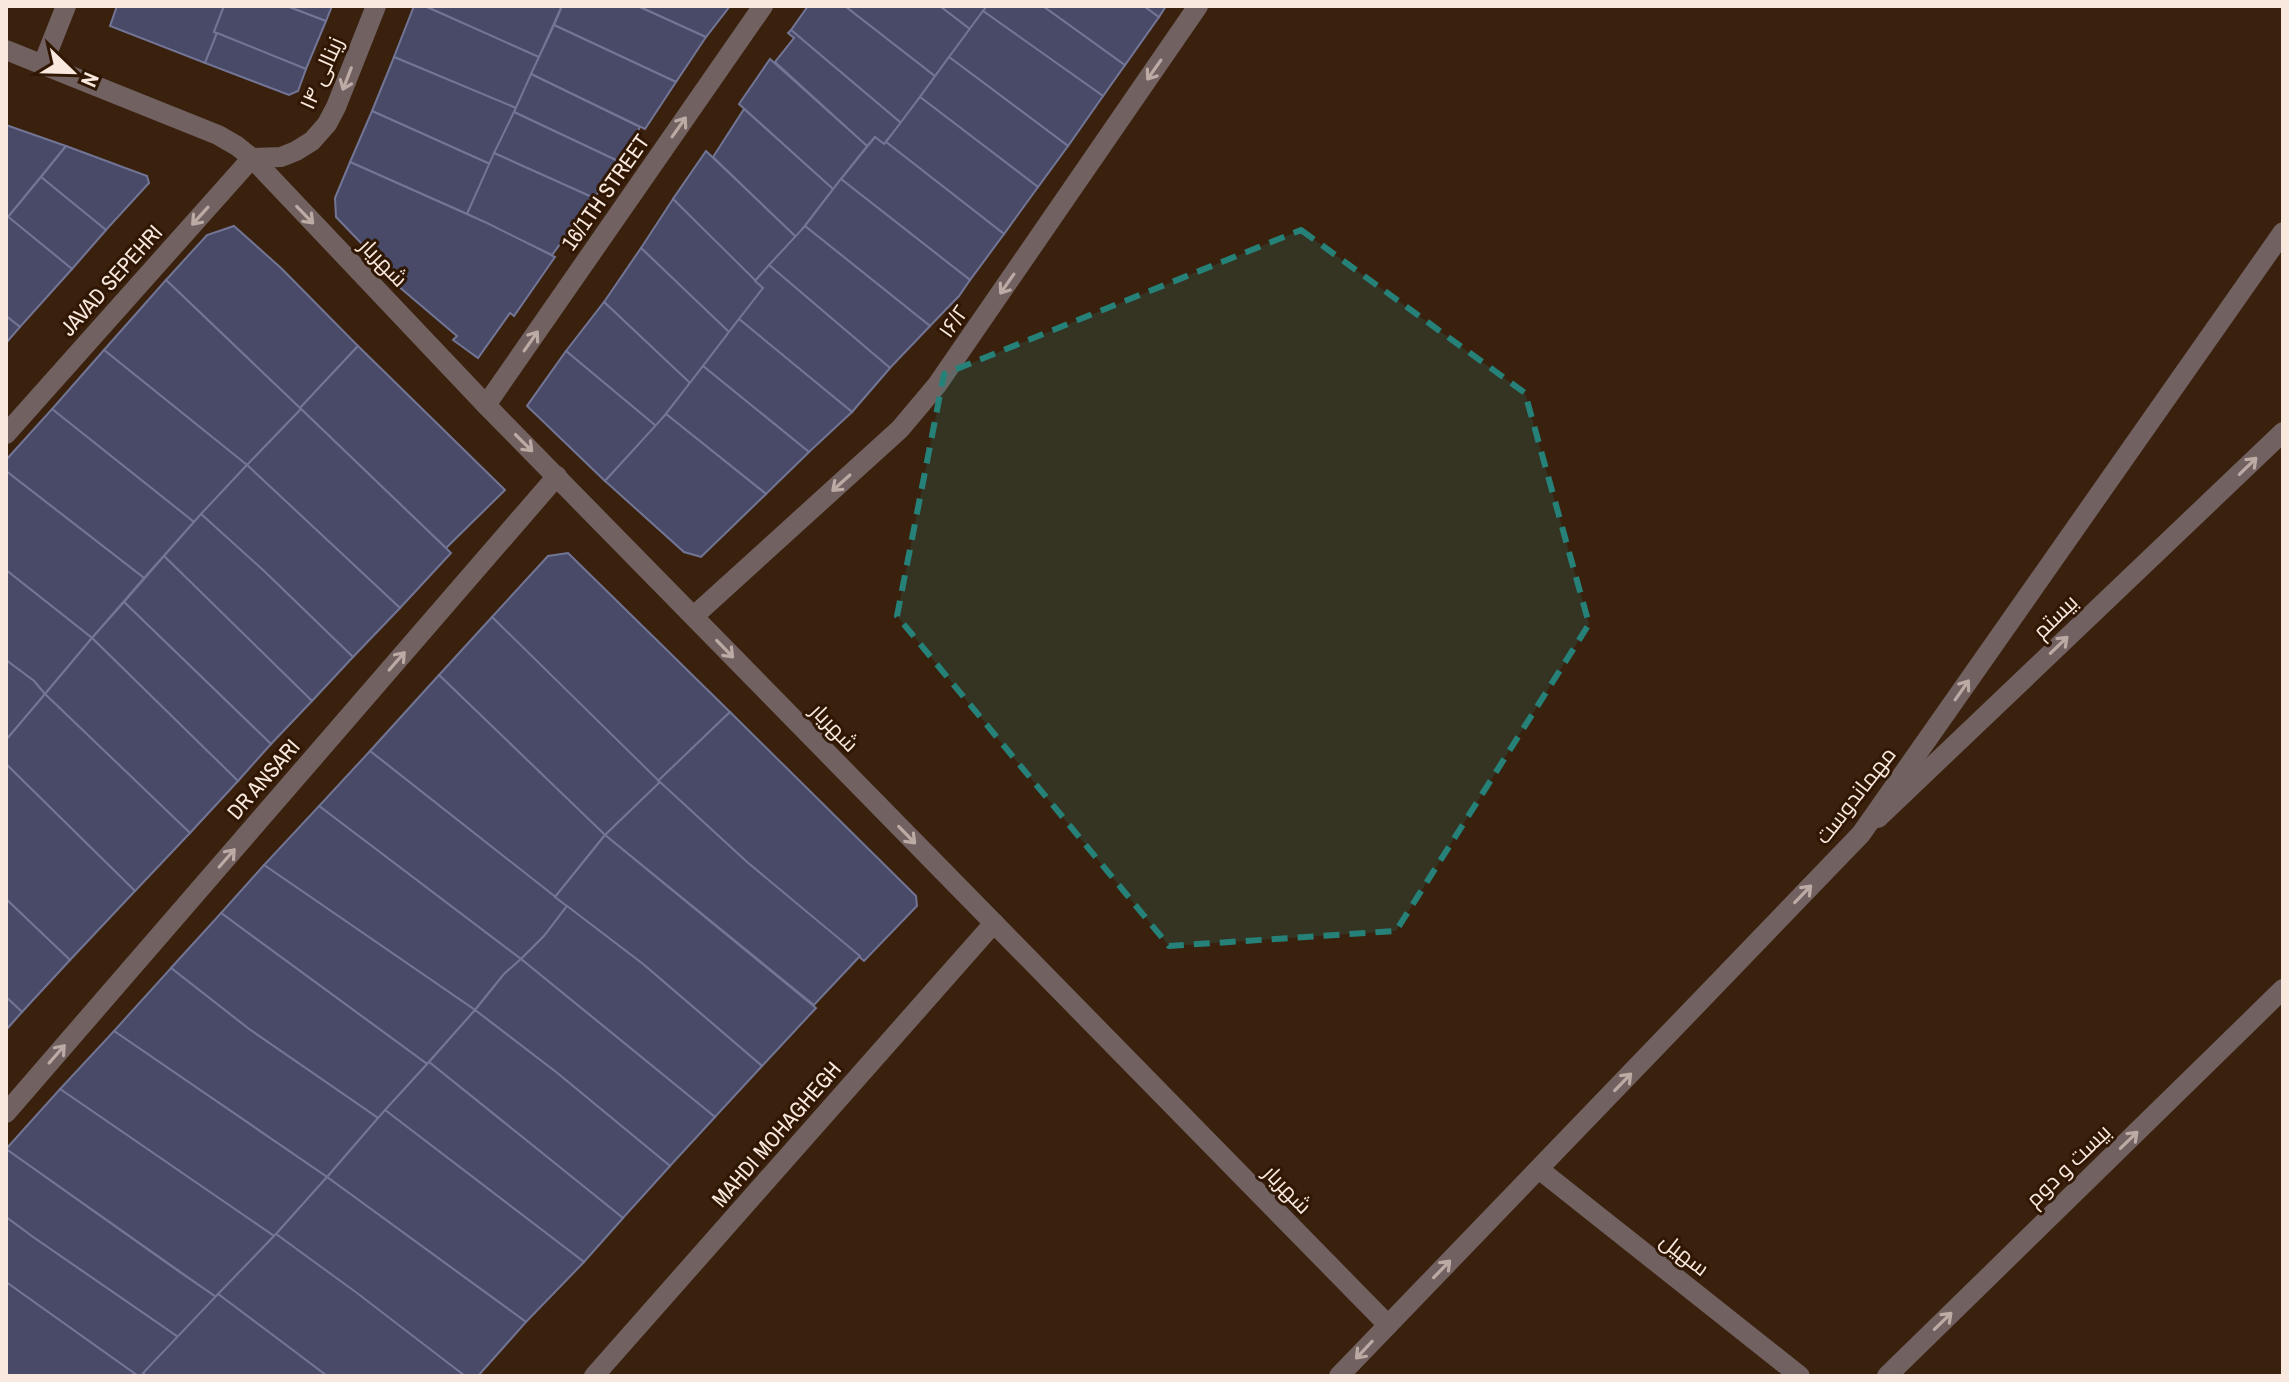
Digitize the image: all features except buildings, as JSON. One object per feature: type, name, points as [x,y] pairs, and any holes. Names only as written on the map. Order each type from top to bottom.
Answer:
[{"type":"street","points":[[43,64],[66,6]]},
{"type":"street","name":"زینالی ۱۴","points":[[252,158],[281,157],[296,151],[312,141],[327,124],[376,6]]},
{"type":"street","name":"16/1TH STREET","points":[[486,405],[763,6]]},
{"type":"street","name":"۱۶/۲","points":[[694,616],[900,429],[937,385],[1198,6]]},
{"type":"street","name":"شهریار","points":[[6,50],[218,135],[252,158],[486,405],[1388,1325]]},
{"type":"street","name":"JAVAD SEPEHRI","points":[[6,434],[252,158]]},
{"type":"street","name":"مهماندوست","points":[[1388,1325],[1861,834],[2283,232]]},
{"type":"street","name":"بیستم","points":[[1861,834],[2283,432]]},
{"type":"street","name":"DR ANSARI","points":[[6,1113],[557,476]]},
{"type":"street","name":"MAHDI MOHAGHEGH","points":[[594,1376],[994,923]]},
{"type":"street","name":"بیست و دوم","points":[[1887,1376],[2283,989]]},
{"type":"street","name":"سهیل","points":[[1540,1170],[1800,1376]]},
{"type":"street","points":[[1339,1376],[1388,1325]]},
{"type":"highlighted area","points":[[1301,230],[1525,393],[1589,624],[1396,931],[1169,946],[897,616],[944,374]]}]
